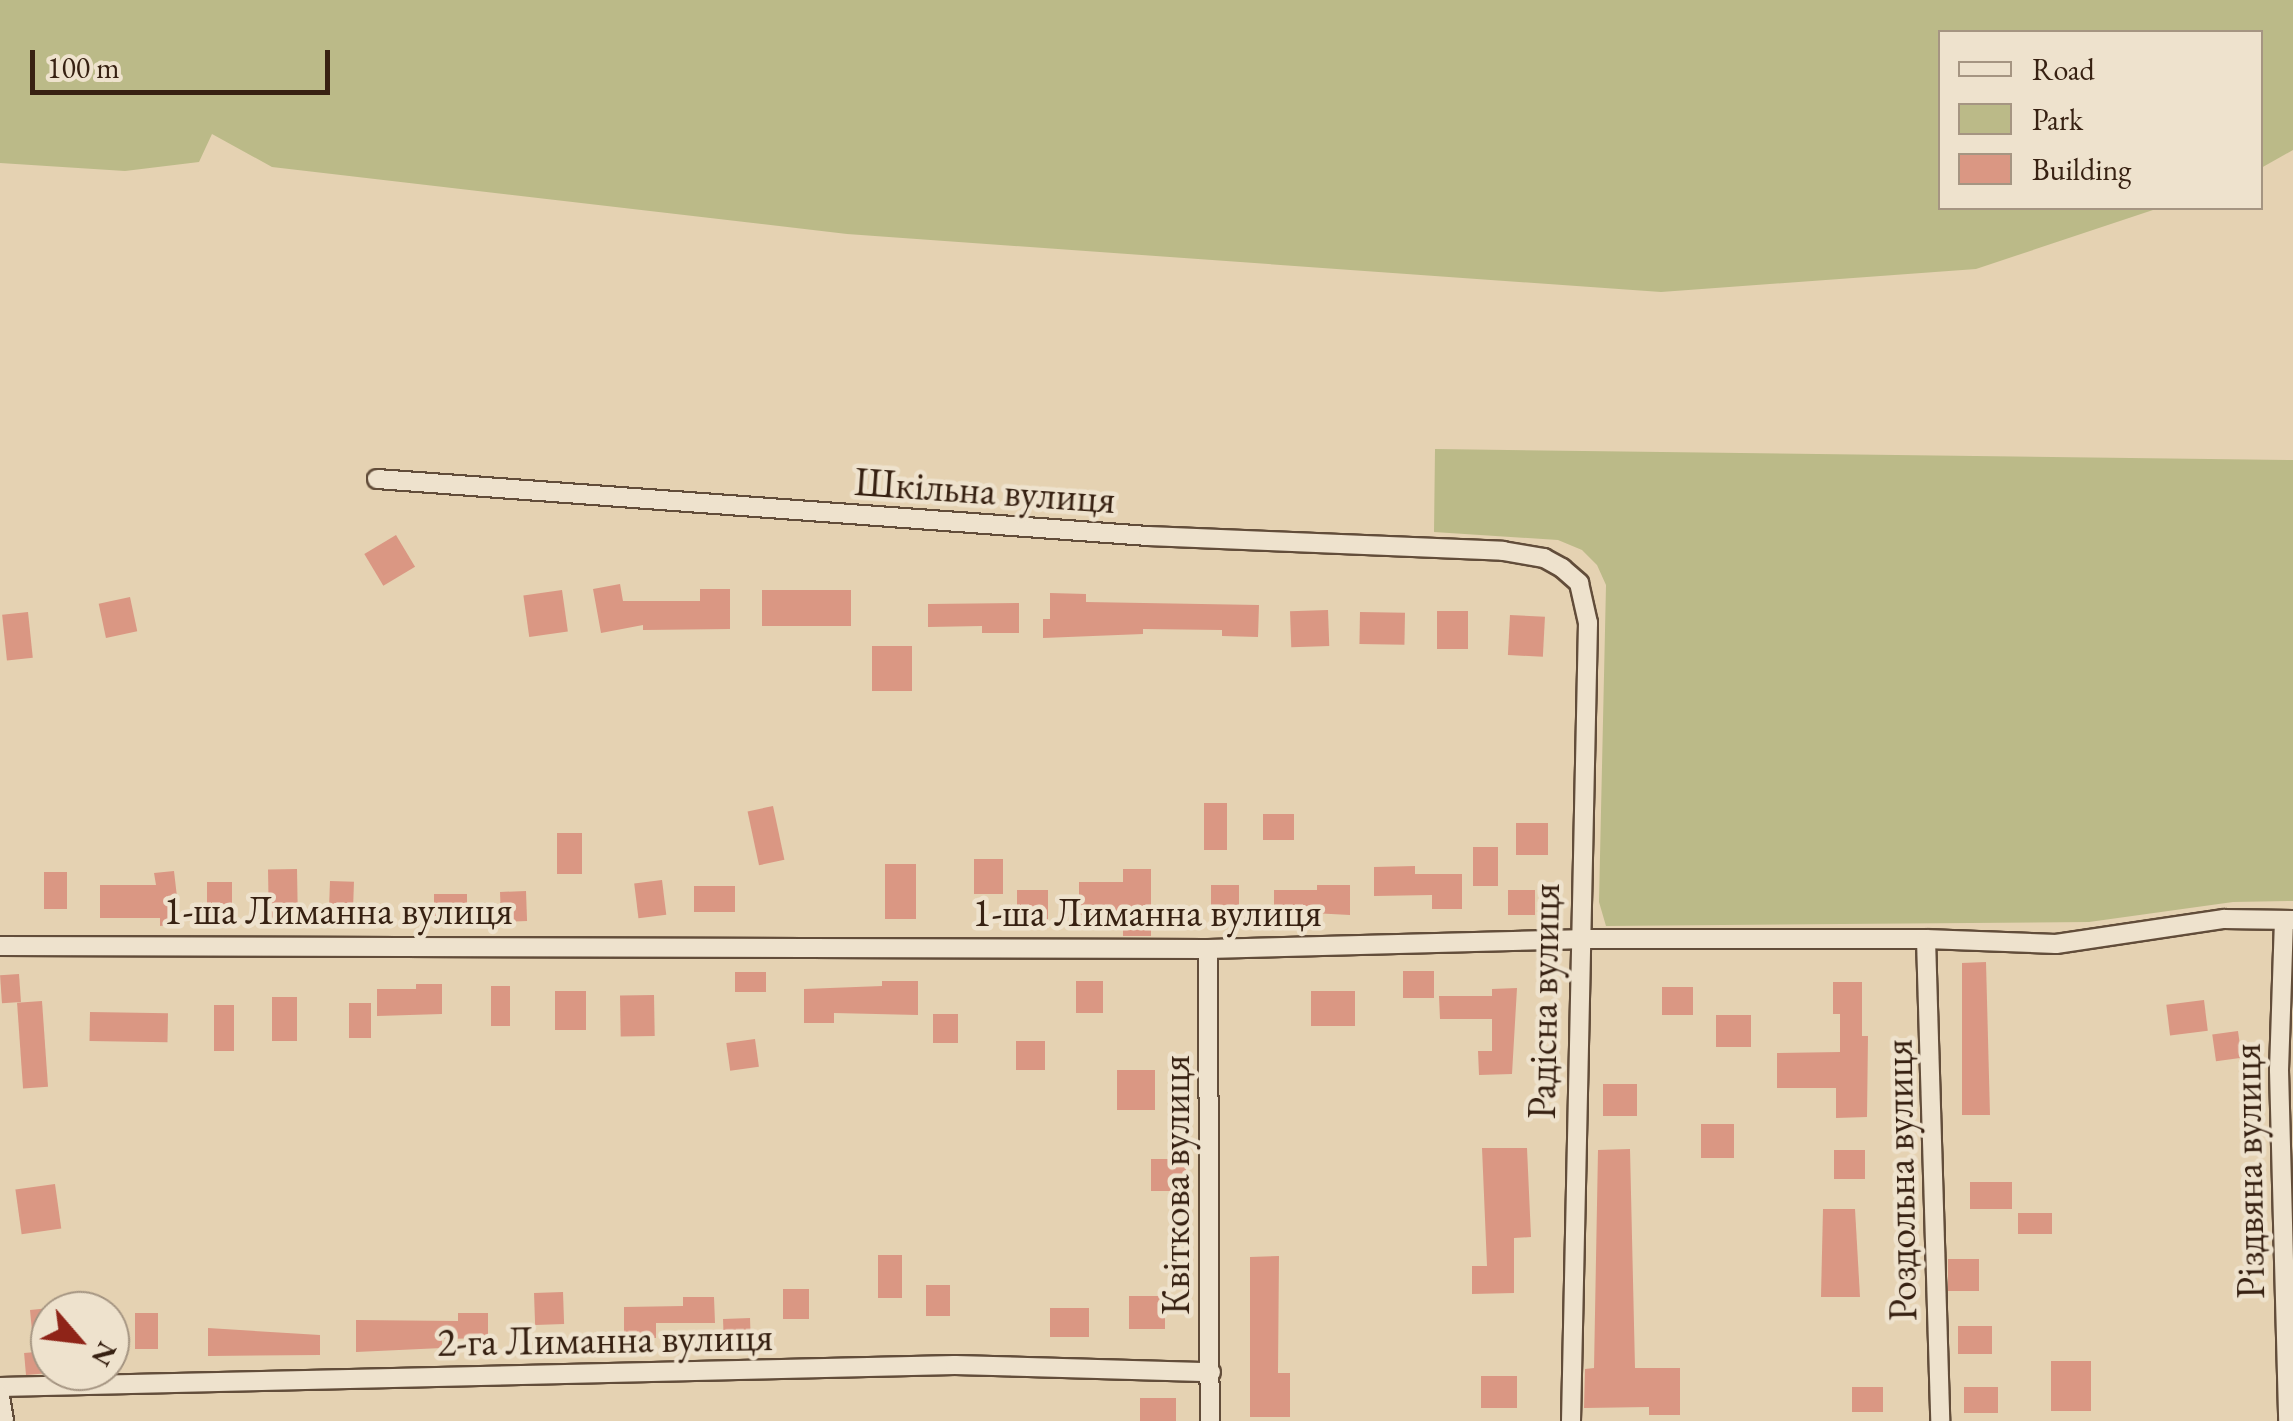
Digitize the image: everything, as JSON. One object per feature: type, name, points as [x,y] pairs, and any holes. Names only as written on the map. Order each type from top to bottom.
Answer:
[{"type":"street","name":"Шкільна вулиця","points":[[377,479],[1148,536],[1526,553],[1544,558],[1580,583]]},
{"type":"street","name":"Радісна вулиця","points":[[1571,1421],[1578,939],[1588,622],[1580,583]]},
{"type":"street","name":"1-ша Лиманна вулиця","points":[[0,946],[1208,949],[1578,939],[1926,938],[2056,944],[2224,919],[2288,920]]},
{"type":"street","name":"Різдвяна вулиця","points":[[2288,920],[2279,1070],[2288,1421]]},
{"type":"street","name":"Роздольна вулиця","points":[[1926,938],[1940,1421]]},
{"type":"street","name":"Квіткова вулиця","points":[[1208,949],[1210,1421]]},
{"type":"street","name":"2-га Лиманна вулиця","points":[[0,1386],[955,1365],[1211,1372]]},
{"type":"street","points":[[0,1396],[4,1421]]},
{"type":"green space","points":[[0,0],[2293,0],[2293,150],[2263,167],[2263,30],[1938,30],[1938,210],[2153,210],[1976,269],[1661,292],[847,234],[272,167],[212,134],[199,162],[125,171],[0,163]]},
{"type":"green space","points":[[1435,449],[2293,460],[2293,901],[2233,902],[2089,922],[1606,926],[1599,902],[1606,585],[1597,565],[1582,550],[1558,540],[1434,532]]},
{"type":"building","points":[[396,535],[415,567],[383,586],[364,554]]},
{"type":"building","points":[[620,584],[623,601],[700,601],[700,589],[730,589],[730,629],[643,630],[643,625],[601,633],[593,589]]},
{"type":"building","points":[[562,590],[568,632],[529,637],[523,595]]},
{"type":"building","points":[[762,590],[851,590],[851,626],[762,626]]},
{"type":"building","points":[[1050,593],[1086,594],[1086,602],[1259,605],[1258,637],[1222,636],[1222,630],[1143,629],[1143,634],[1043,638],[1043,619],[1050,619]]},
{"type":"building","points":[[130,597],[137,631],[106,638],[99,604]]},
{"type":"building","points":[[1019,603],[1019,633],[982,633],[982,626],[928,627],[928,604]]},
{"type":"building","points":[[1328,610],[1329,646],[1291,647],[1290,611]]},
{"type":"building","points":[[1437,611],[1468,611],[1468,649],[1437,649]]},
{"type":"building","points":[[28,612],[33,658],[7,660],[2,615]]},
{"type":"building","points":[[1360,612],[1405,613],[1404,645],[1359,644]]},
{"type":"building","points":[[1510,615],[1545,617],[1543,657],[1508,655]]},
{"type":"building","points":[[872,646],[912,646],[912,691],[872,691]]},
{"type":"building","points":[[1204,803],[1227,803],[1227,850],[1204,850]]},
{"type":"building","points":[[773,806],[784,860],[759,865],[748,811]]},
{"type":"building","points":[[1263,814],[1294,814],[1294,840],[1263,840]]},
{"type":"building","points":[[1516,823],[1548,823],[1548,855],[1516,855]]},
{"type":"building","points":[[557,833],[582,833],[582,874],[557,874]]},
{"type":"building","points":[[1473,847],[1498,847],[1498,886],[1473,886]]},
{"type":"building","points":[[974,859],[1003,859],[1003,894],[974,894]]},
{"type":"building","points":[[885,864],[916,864],[916,919],[885,919]]},
{"type":"building","points":[[1415,866],[1415,874],[1462,874],[1462,909],[1432,909],[1432,895],[1374,896],[1374,867]]},
{"type":"building","points":[[297,869],[298,917],[269,917],[268,870]]},
{"type":"building","points":[[1123,869],[1151,869],[1151,936],[1123,936],[1123,914],[1079,915],[1079,882],[1123,882]]},
{"type":"building","points":[[174,871],[180,923],[160,926],[160,918],[100,918],[100,885],[156,885],[154,873]]},
{"type":"building","points":[[44,872],[67,872],[67,909],[44,909]]},
{"type":"building","points":[[662,880],[666,915],[638,918],[634,883]]},
{"type":"building","points":[[330,881],[354,882],[353,913],[329,912]]},
{"type":"building","points":[[207,882],[232,882],[232,907],[207,907]]},
{"type":"building","points":[[1211,885],[1239,885],[1239,906],[1211,906]]},
{"type":"building","points":[[1317,885],[1350,885],[1350,915],[1274,911],[1274,890],[1317,890]]},
{"type":"building","points":[[694,886],[735,886],[735,912],[694,912]]},
{"type":"building","points":[[1017,890],[1048,890],[1048,929],[1017,929]]},
{"type":"building","points":[[1508,890],[1535,890],[1535,915],[1508,915]]},
{"type":"building","points":[[526,891],[527,921],[501,922],[500,892]]},
{"type":"building","points":[[434,894],[467,894],[467,924],[434,924]]},
{"type":"building","points":[[1986,962],[1990,1115],[1962,1115],[1962,963]]},
{"type":"building","points":[[1403,971],[1434,971],[1434,998],[1403,998]]},
{"type":"building","points":[[735,972],[766,972],[766,992],[735,992]]},
{"type":"building","points":[[19,974],[21,1002],[2,1003],[0,975]]},
{"type":"building","points":[[882,981],[918,981],[918,1015],[834,1013],[834,1023],[804,1023],[804,989],[882,986]]},
{"type":"building","points":[[1076,981],[1103,981],[1103,1013],[1076,1013]]},
{"type":"building","points":[[1833,982],[1862,982],[1862,1036],[1868,1036],[1867,1117],[1836,1118],[1836,1088],[1777,1088],[1777,1053],[1840,1052],[1840,1014],[1833,1014]]},
{"type":"building","points":[[416,984],[442,984],[442,1014],[377,1016],[377,989],[416,989]]},
{"type":"building","points":[[491,986],[510,986],[510,1026],[491,1026]]},
{"type":"building","points":[[1662,987],[1693,987],[1693,1015],[1662,1015]]},
{"type":"building","points":[[1517,988],[1512,1074],[1479,1075],[1478,1051],[1492,1051],[1492,1019],[1440,1019],[1439,996],[1492,996],[1492,989]]},
{"type":"building","points":[[555,991],[586,991],[586,1030],[555,1030]]},
{"type":"building","points":[[1311,991],[1355,991],[1355,1026],[1311,1026]]},
{"type":"building","points":[[654,995],[655,1036],[621,1037],[620,996]]},
{"type":"building","points":[[272,997],[297,997],[297,1041],[272,1041]]},
{"type":"building","points":[[2204,1000],[2208,1031],[2170,1035],[2166,1005]]},
{"type":"building","points":[[42,1001],[48,1087],[23,1089],[17,1003]]},
{"type":"building","points":[[349,1003],[371,1003],[371,1038],[349,1038]]},
{"type":"building","points":[[214,1005],[234,1005],[234,1051],[214,1051]]},
{"type":"building","points":[[90,1012],[168,1013],[167,1042],[89,1041]]},
{"type":"building","points":[[933,1014],[958,1014],[958,1043],[933,1043]]},
{"type":"building","points":[[1716,1015],[1751,1015],[1751,1047],[1716,1047]]},
{"type":"building","points":[[2238,1031],[2242,1058],[2216,1061],[2212,1035]]},
{"type":"building","points":[[755,1039],[759,1067],[730,1071],[726,1043]]},
{"type":"building","points":[[1016,1041],[1045,1041],[1045,1070],[1016,1070]]},
{"type":"building","points":[[1117,1070],[1155,1070],[1155,1110],[1117,1110]]},
{"type":"building","points":[[1603,1084],[1637,1084],[1637,1116],[1603,1116]]},
{"type":"building","points":[[1701,1124],[1734,1124],[1734,1158],[1701,1158]]},
{"type":"building","points":[[1482,1148],[1527,1148],[1531,1237],[1514,1238],[1514,1293],[1472,1294],[1472,1266],[1487,1266]]},
{"type":"building","points":[[1630,1149],[1635,1368],[1680,1368],[1680,1415],[1649,1415],[1649,1407],[1584,1408],[1585,1369],[1594,1368],[1598,1150]]},
{"type":"building","points":[[1834,1150],[1865,1150],[1865,1179],[1834,1179]]},
{"type":"building","points":[[1151,1159],[1186,1159],[1186,1191],[1151,1191]]},
{"type":"building","points":[[1970,1182],[2012,1182],[2012,1209],[1970,1209]]},
{"type":"building","points":[[55,1184],[61,1229],[22,1234],[15,1190]]},
{"type":"building","points":[[1823,1209],[1855,1209],[1860,1297],[1821,1297]]},
{"type":"building","points":[[2018,1213],[2052,1213],[2052,1234],[2018,1234]]},
{"type":"building","points":[[878,1255],[902,1255],[902,1298],[878,1298]]},
{"type":"building","points":[[1279,1256],[1278,1373],[1290,1373],[1290,1417],[1250,1417],[1250,1257]]},
{"type":"building","points":[[1948,1259],[1979,1259],[1979,1291],[1948,1291]]},
{"type":"building","points":[[926,1285],[950,1285],[950,1316],[926,1316]]},
{"type":"building","points":[[783,1289],[809,1289],[809,1319],[783,1319]]},
{"type":"building","points":[[563,1292],[564,1324],[535,1325],[534,1293]]},
{"type":"building","points":[[1129,1296],[1165,1296],[1165,1329],[1129,1329]]},
{"type":"building","points":[[683,1297],[714,1297],[715,1323],[656,1323],[656,1338],[624,1338],[624,1307],[683,1306]]},
{"type":"building","points":[[1050,1308],[1089,1308],[1089,1337],[1050,1337]]},
{"type":"building","points":[[135,1313],[158,1313],[158,1349],[135,1349]]},
{"type":"building","points":[[458,1313],[488,1313],[488,1338],[442,1339],[442,1348],[356,1352],[356,1320],[458,1321]]},
{"type":"building","points":[[750,1318],[751,1349],[724,1350],[723,1319]]},
{"type":"building","points":[[1958,1326],[1992,1326],[1992,1354],[1958,1354]]},
{"type":"building","points":[[208,1328],[320,1335],[320,1355],[208,1356]]},
{"type":"building","points":[[24,1353],[30,1353],[30,1375],[26,1375]]},
{"type":"building","points":[[2051,1361],[2091,1361],[2091,1411],[2051,1411]]},
{"type":"building","points":[[1481,1376],[1517,1376],[1517,1408],[1481,1408]]},
{"type":"building","points":[[1852,1387],[1883,1387],[1883,1412],[1852,1412]]},
{"type":"building","points":[[1964,1387],[1998,1387],[1998,1413],[1964,1413]]},
{"type":"building","points":[[1140,1398],[1176,1398],[1176,1421],[1140,1421]]}]
